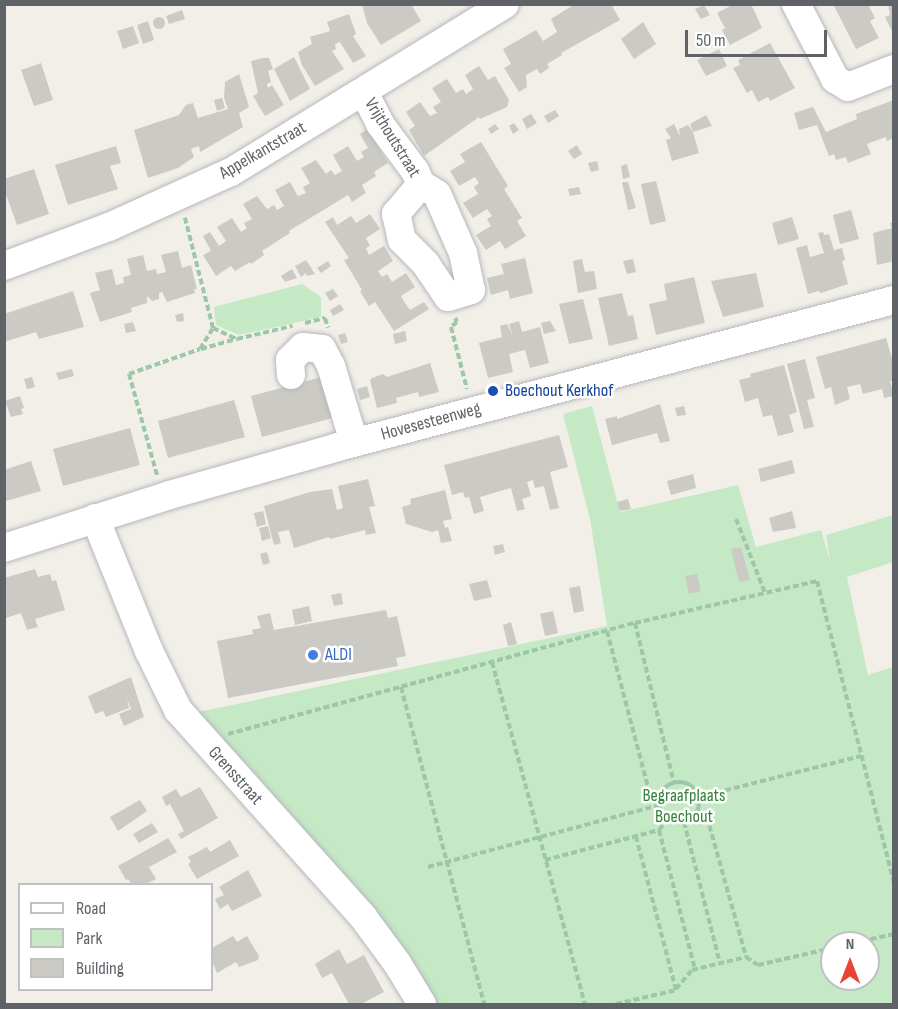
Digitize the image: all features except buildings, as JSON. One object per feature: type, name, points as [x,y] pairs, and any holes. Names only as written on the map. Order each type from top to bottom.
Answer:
[{"type":"street","name":"Appelkantstraat","points":[[4,266],[109,227],[231,172],[506,4]]},
{"type":"street","points":[[796,4],[835,79],[848,87],[894,69]]},
{"type":"street","name":"Vrijthoutstraat","points":[[364,92],[380,124],[415,171],[421,184],[437,194],[463,253],[471,290],[448,297],[426,264],[402,240],[396,214],[421,184]]},
{"type":"street","name":"Hovesesteenweg","points":[[4,548],[161,498],[354,442],[894,300]]},
{"type":"street","points":[[291,375],[290,360],[303,347],[322,349],[331,366],[354,442]]},
{"type":"street","name":"Grensstraat","points":[[95,518],[149,651],[178,710],[363,917],[397,963],[422,1005]]},
{"type":"path","points":[[179,197],[213,327],[200,349]]},
{"type":"path","points":[[448,297],[457,322],[451,327],[472,412]]},
{"type":"path","points":[[161,498],[159,480],[129,374],[200,349],[237,339]]},
{"type":"path","points":[[736,519],[765,592]]},
{"type":"path","points":[[221,726],[229,734],[634,623],[817,580],[894,883]]},
{"type":"path","points":[[634,623],[674,783]]},
{"type":"path","points":[[607,631],[649,791],[659,797]]},
{"type":"path","points":[[492,662],[585,1005]]},
{"type":"path","points":[[401,687],[484,1005]]},
{"type":"path","points":[[699,797],[861,756]]},
{"type":"path","points":[[684,782],[691,785],[699,797],[698,810],[691,819],[684,822],[668,819],[659,805],[659,797],[663,789],[674,783],[684,782]]},
{"type":"path","points":[[428,867],[659,805]]},
{"type":"path","points":[[698,810],[707,817],[746,957],[758,965],[820,951]]},
{"type":"path","points":[[545,860],[659,830],[668,819]]},
{"type":"path","points":[[684,822],[720,963]]},
{"type":"path","points":[[659,830],[695,969]]},
{"type":"path","points":[[636,836],[676,990]]},
{"type":"path","points":[[616,1005],[676,990],[695,969],[746,957]]},
{"type":"green space","points":[[302,284],[321,297],[321,317],[239,335],[216,325],[214,307]]},
{"type":"green space","name":"Begraafplaats Boechout","points":[[592,406],[620,512],[738,485],[756,547],[821,530],[830,561],[826,535],[893,515],[893,562],[847,577],[868,675],[893,667],[893,1004],[431,1004],[189,714],[607,626],[590,519],[563,414]]},
{"type":"place","name":"Boechout Kerkhof","points":[[493,391]]},
{"type":"place","name":"ALDI","points":[[313,655]]}]
